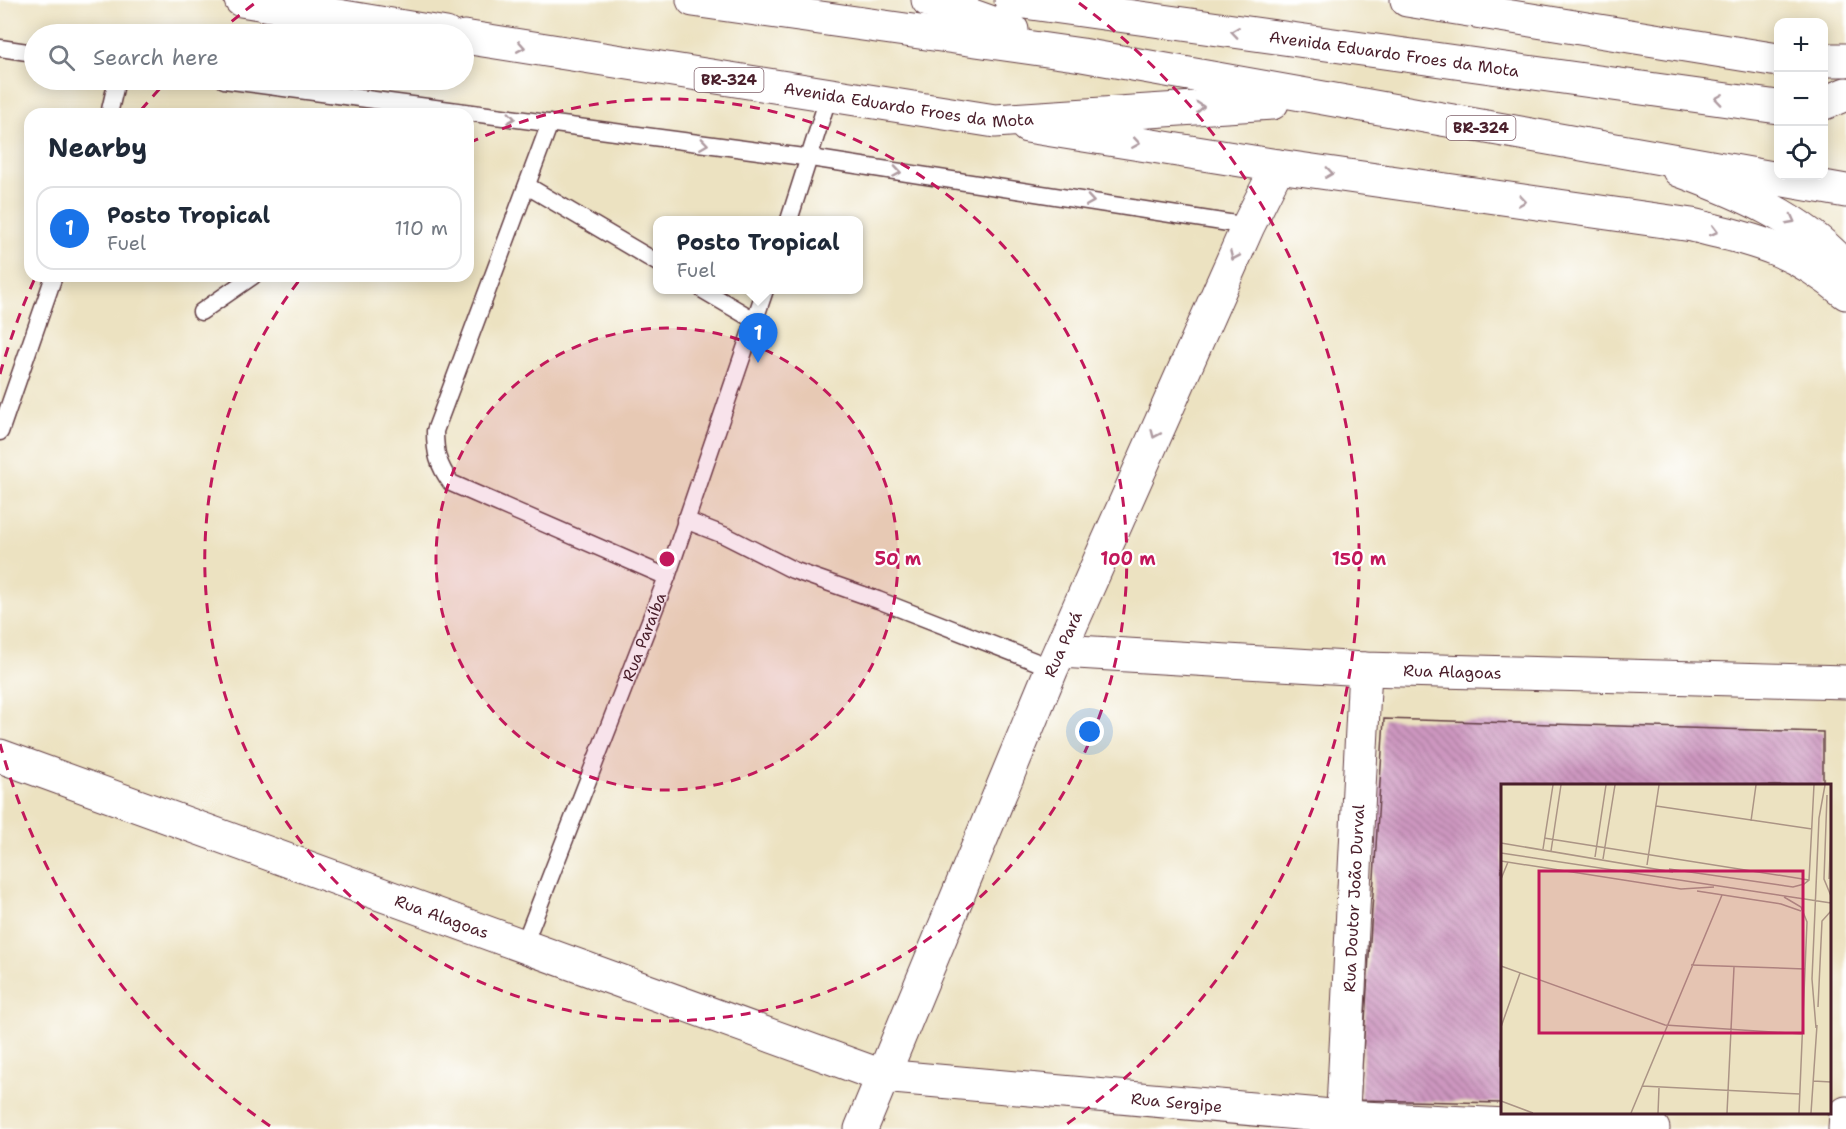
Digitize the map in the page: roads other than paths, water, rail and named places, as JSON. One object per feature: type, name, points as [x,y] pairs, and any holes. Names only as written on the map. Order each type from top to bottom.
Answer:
[{"type":"main road","points":[[242,0],[386,24]]},
{"type":"main road","name":"Avenida Eduardo Froes da Mota","points":[[693,0],[1082,55],[1846,191]]},
{"type":"main road","points":[[928,0],[1082,55]]},
{"type":"main road","name":"Avenida Eduardo Froes da Mota","points":[[1011,0],[1774,106]]},
{"type":"main road","points":[[1407,0],[1774,59]]},
{"type":"main road","name":"Avenida Eduardo Froes da Mota","points":[[474,40],[995,121],[1322,99]]},
{"type":"main road","points":[[1828,60],[1846,60]]},
{"type":"main road","points":[[1828,101],[1846,94]]},
{"type":"main road","points":[[995,121],[1278,166],[1692,225],[1754,240],[1791,254],[1823,273],[1846,293]]},
{"type":"main road","points":[[1641,156],[1730,189],[1800,225],[1831,250],[1846,268]]},
{"type":"main road","name":"Rua Pará","points":[[861,1129],[1056,659],[1248,226],[1278,166]]},
{"type":"main road","name":"Rua Alagoas","points":[[1056,659],[1846,682]]},
{"type":"main road","name":"Rua Doutor João Durval","points":[[1343,1123],[1365,669]]},
{"type":"main road","name":"Rua Alagoas","points":[[0,756],[882,1076]]},
{"type":"main road","name":"Rua Sergipe","points":[[882,1076],[1343,1123],[1653,1129]]},
{"type":"main road","points":[[1845,1129],[1846,1113]]},
{"type":"lane","points":[[0,48],[24,52]]},
{"type":"lane","points":[[110,108],[115,90]]},
{"type":"lane","points":[[280,90],[381,108]]},
{"type":"lane","points":[[790,216],[811,158],[829,95]]},
{"type":"lane","points":[[474,116],[550,123],[811,158],[1248,226]]},
{"type":"lane","points":[[550,123],[529,187],[435,431],[438,465],[451,483],[667,577]]},
{"type":"lane","points":[[529,187],[653,261]]},
{"type":"lane","points":[[0,432],[52,282]]},
{"type":"lane","points":[[201,312],[244,282]]},
{"type":"lane","points":[[710,294],[754,320]]},
{"type":"lane","name":"Rua Paraíba","points":[[523,947],[667,577],[764,294]]},
{"type":"lane","points":[[685,520],[726,536],[793,570],[1056,659]]},
{"type":"place","name":"Posto Tropical","points":[[758,363]]}]
